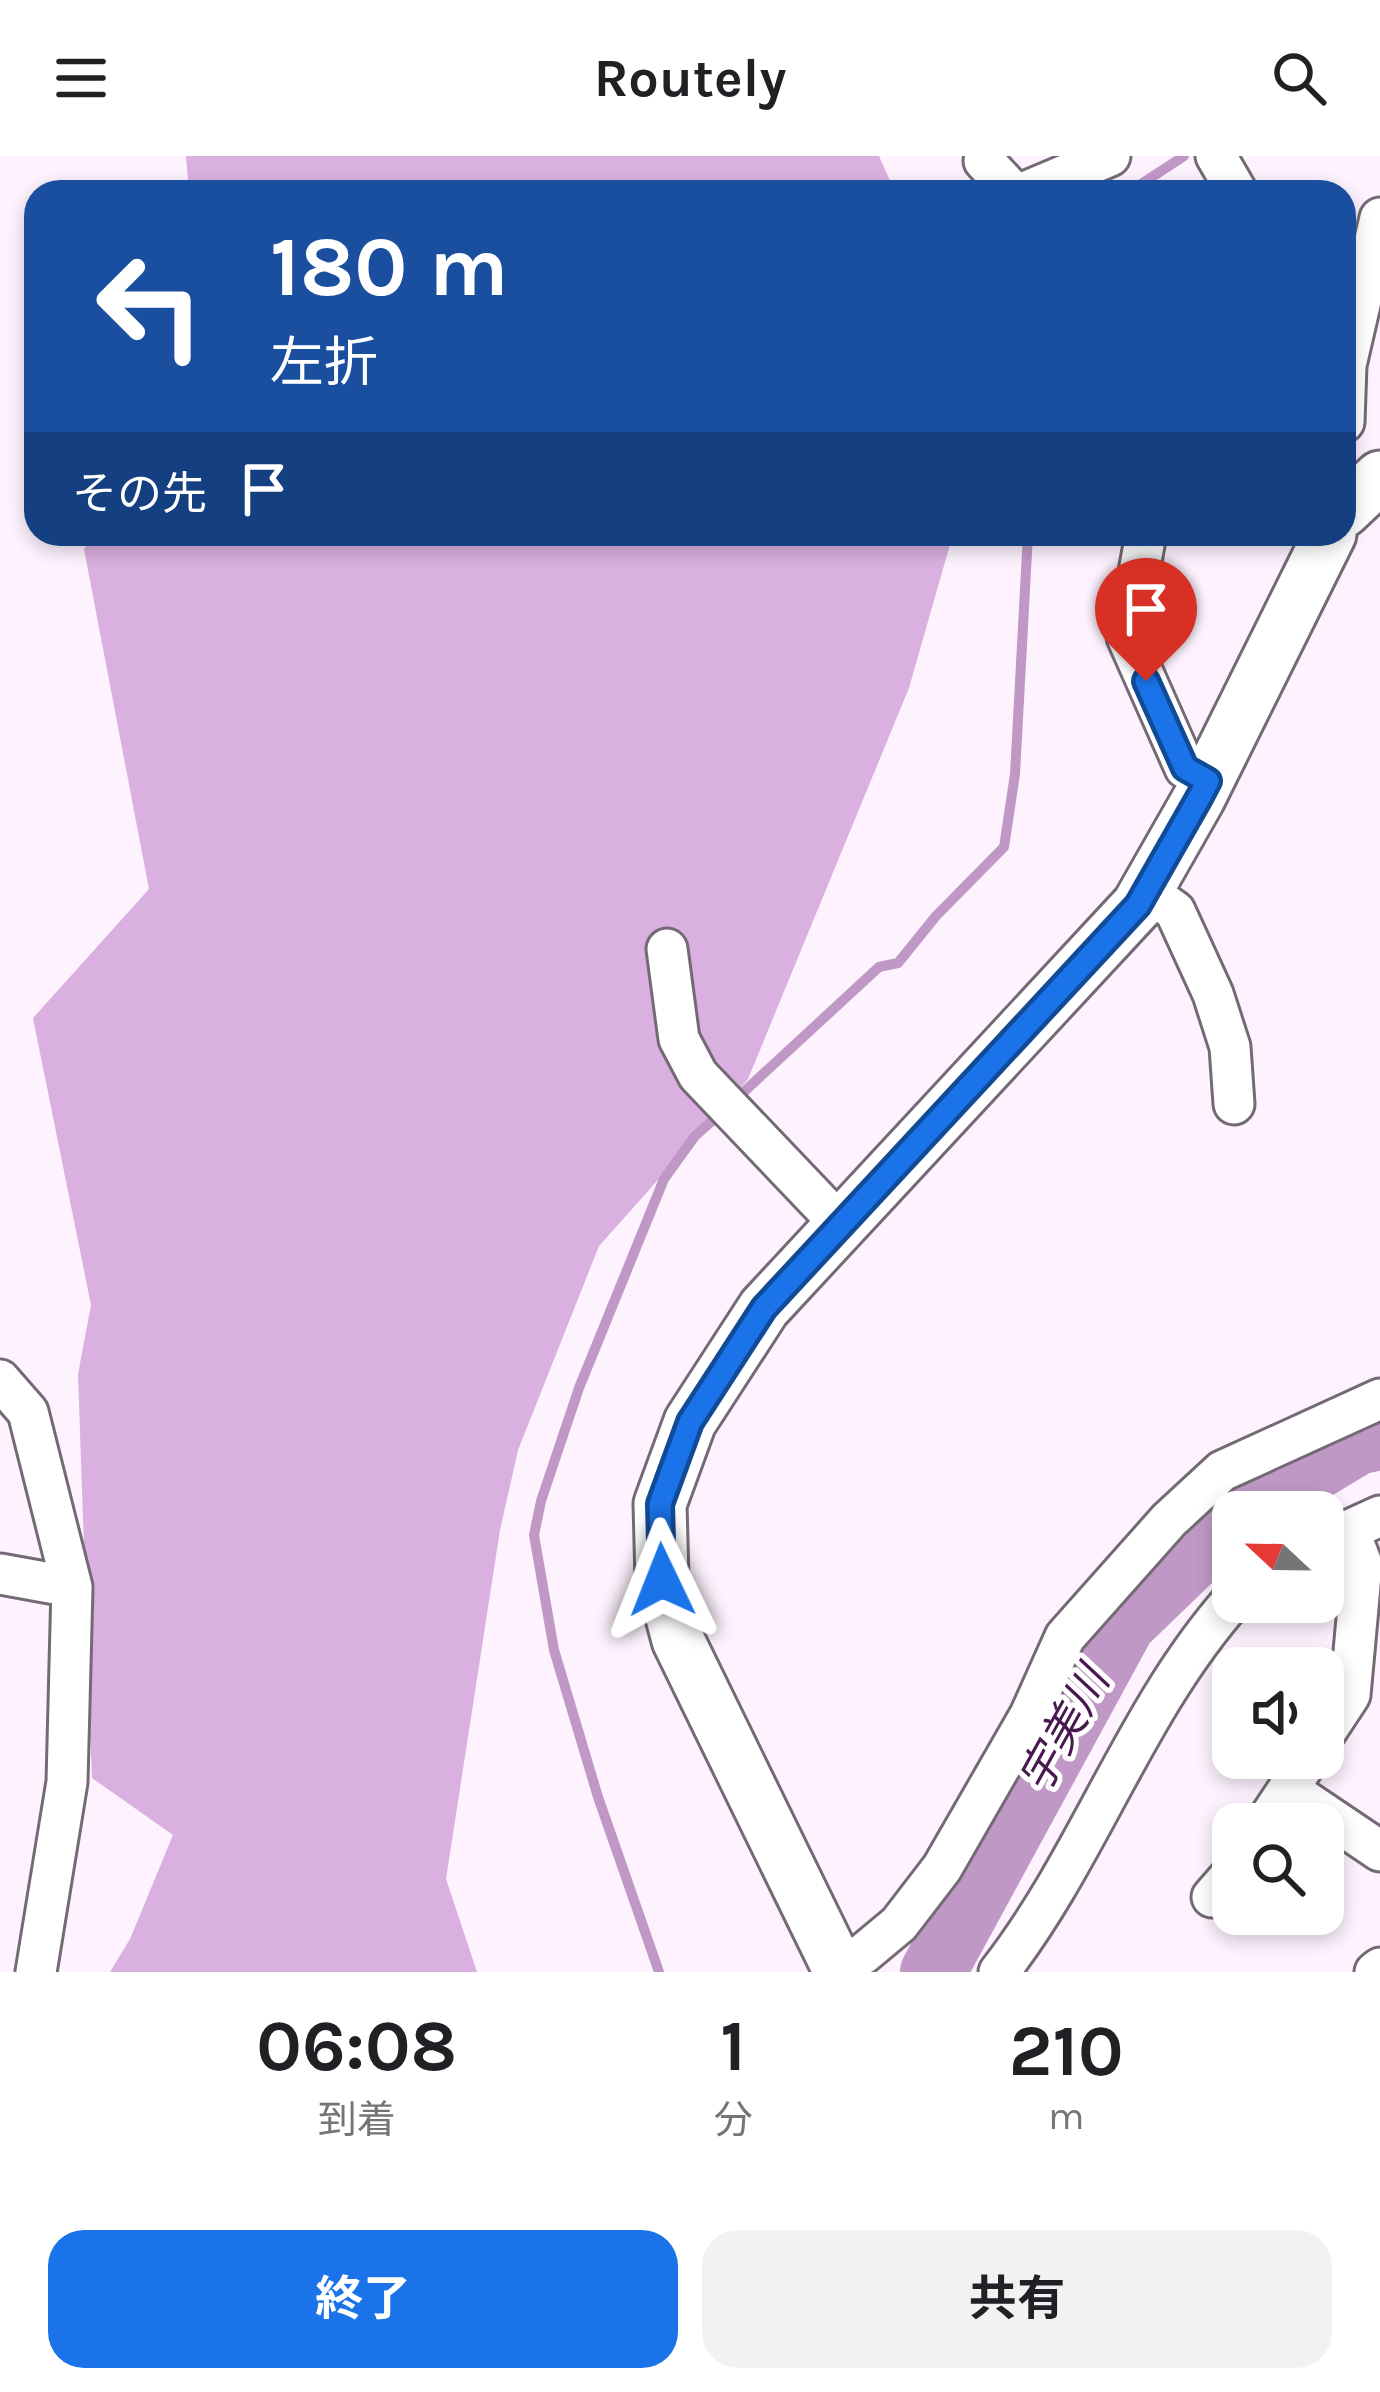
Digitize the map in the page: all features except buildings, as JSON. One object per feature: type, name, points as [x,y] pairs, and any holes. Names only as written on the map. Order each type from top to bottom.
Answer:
[{"type":"street","points":[[1054,180],[1111,156]]},
{"type":"street","points":[[984,161],[1002,180]]},
{"type":"street","points":[[1356,267],[1380,218]]},
{"type":"street","points":[[1356,500],[1380,478]]},
{"type":"street","points":[[1144,546],[1127,637],[1185,768],[1208,781]]},
{"type":"street","points":[[1324,546],[1208,781],[1138,905],[764,1308],[690,1422],[660,1504],[662,1580],[678,1640],[838,1968],[898,1924],[942,1868],[1030,1715],[1065,1637],[1169,1520],[1222,1471],[1380,1399]]},
{"type":"street","points":[[1147,891],[1175,911],[1213,994],[1230,1047],[1234,1103]]},
{"type":"street","points":[[667,949],[679,1040],[698,1075],[841,1225]]},
{"type":"street","points":[[0,1380],[28,1412],[72,1587],[67,1781],[36,1972]]},
{"type":"street","points":[[1344,1704],[1350,1695],[1362,1564],[1351,1529]]},
{"type":"street","points":[[0,1574],[72,1587]]},
{"type":"street","points":[[999,1972],[1068,1870],[1100,1802],[1177,1673],[1215,1623]]},
{"type":"street","points":[[1303,1779],[1380,1851]]},
{"type":"shaded area","points":[[186,156],[879,156],[890,180],[188,180]]},
{"type":"shaded area","points":[[950,546],[909,688],[748,1079],[599,1246],[518,1450],[500,1530],[446,1879],[477,1972],[110,1972],[130,1939],[173,1835],[92,1778],[78,1374],[91,1305],[33,1018],[149,889],[84,549]]},
{"type":"waterway","points":[[1147,180],[1184,156]]},
{"type":"waterway","points":[[736,1099],[879,967],[898,963],[936,916],[1004,847],[1015,774],[1027,546]]},
{"type":"waterway","points":[[659,1972],[598,1797],[554,1650],[534,1535],[579,1388],[664,1179],[695,1136],[722,1112]]},
{"type":"waterway","name":"宇美川","points":[[1276,1491],[1357,1442],[1380,1437]]},
{"type":"waterway","name":"宇美川","points":[[933,1972],[1123,1623],[1212,1537]]},
{"type":"route","points":[[662,1580],[660,1504],[690,1422],[764,1308],[1138,905],[1199,798],[1208,781],[1185,768],[1146,681]]}]
